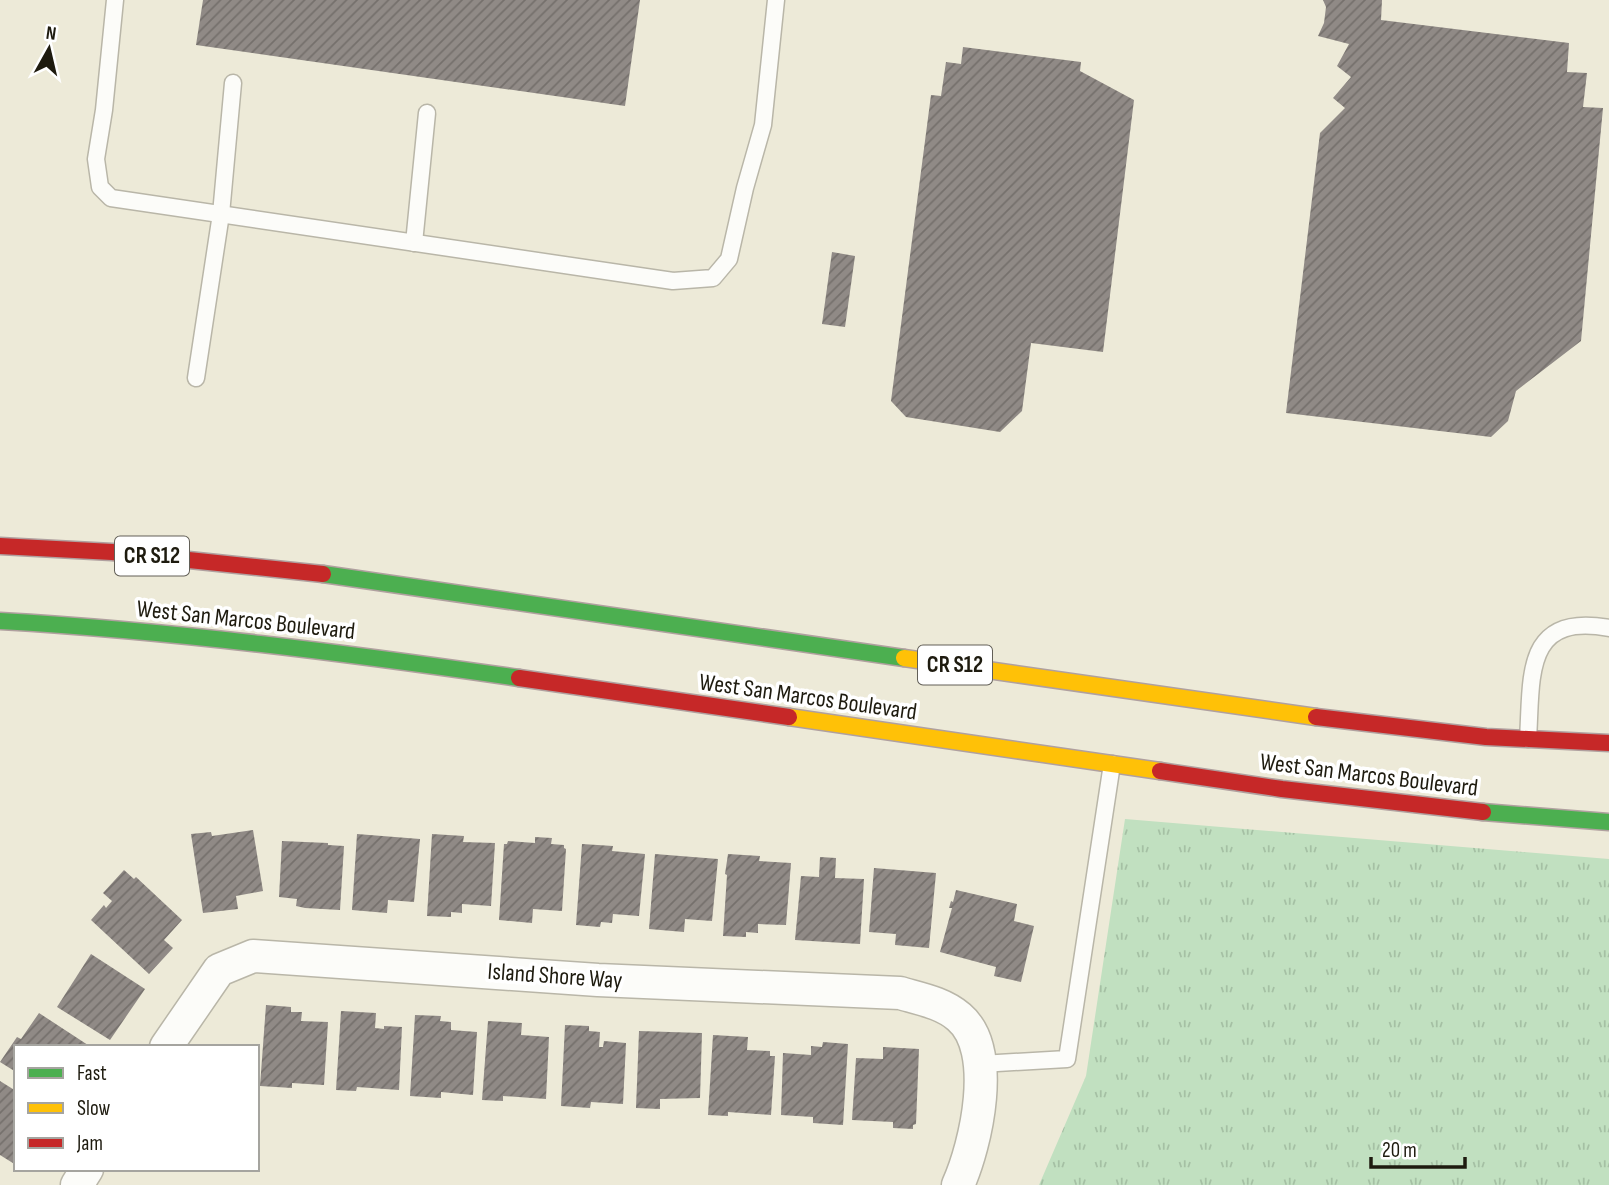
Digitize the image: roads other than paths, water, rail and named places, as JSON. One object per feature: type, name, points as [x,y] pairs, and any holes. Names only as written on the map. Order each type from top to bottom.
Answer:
[{"type":"main road","name":"West San Marcos Boulevard","points":[[0,546],[112,552],[341,576],[1292,714],[1486,737],[1609,743]]},
{"type":"main road","name":"West San Marcos Boulevard","points":[[0,621],[106,627],[326,650],[1282,789],[1467,811],[1609,822]]},
{"type":"street","name":"Island Shore Way","points":[[167,1045],[219,970],[253,956],[598,980],[900,993],[947,1007],[962,1019],[977,1049]]},
{"type":"street","points":[[958,1185],[966,1166],[977,1118],[977,1049]]},
{"type":"lane","points":[[115,0],[104,110],[96,159],[100,187],[111,198],[673,281],[713,278],[729,259],[763,125],[776,0]]},
{"type":"lane","points":[[197,378],[221,214],[233,83]]},
{"type":"lane","points":[[414,243],[427,113]]},
{"type":"lane","points":[[1528,739],[1532,673],[1540,645],[1556,632],[1587,624],[1609,628]]},
{"type":"lane","points":[[977,1049],[1067,1059],[1112,764]]}]
